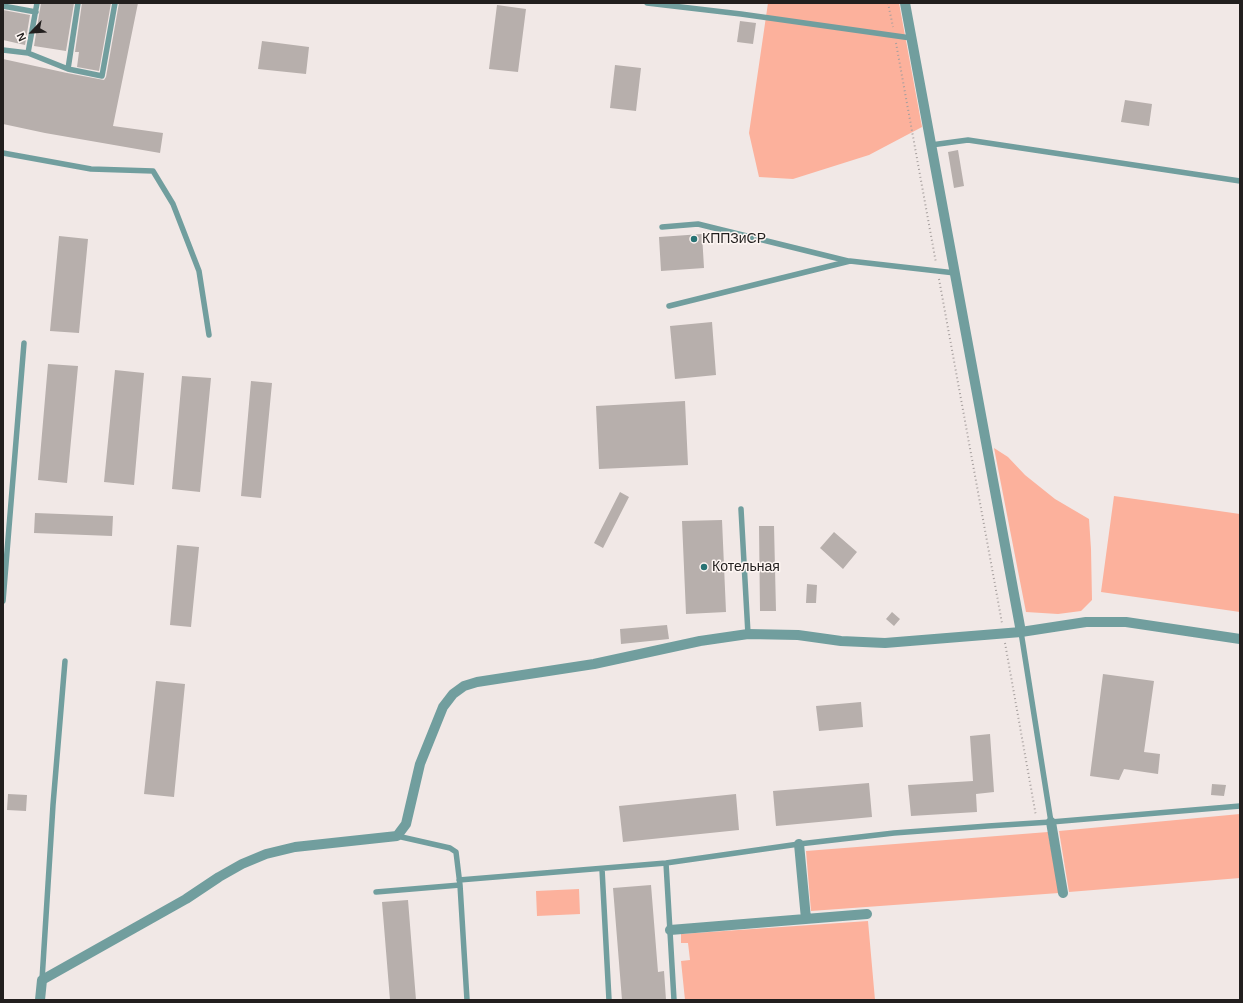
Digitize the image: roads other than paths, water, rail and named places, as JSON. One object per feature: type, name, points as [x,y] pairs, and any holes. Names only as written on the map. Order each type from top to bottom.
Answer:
[{"type":"street","points":[[905,3],[1021,632]]},
{"type":"street","points":[[40,1000],[42,980],[186,899],[219,876],[242,864],[266,854],[295,846],[397,836],[406,824],[420,764],[443,707],[453,694],[464,686],[477,682],[594,664],[700,641],[748,634],[798,635],[841,641],[885,643],[1021,632],[1086,622],[1126,622],[1240,639]]},
{"type":"street","points":[[1051,822],[1063,892]]},
{"type":"street","points":[[799,844],[806,919]]},
{"type":"street","points":[[670,930],[867,914]]},
{"type":"lane","points":[[28,54],[37,3]]},
{"type":"lane","points":[[68,69],[78,3]]},
{"type":"lane","points":[[3,50],[28,54],[68,69],[102,76],[114,3]]},
{"type":"lane","points":[[647,3],[741,14],[911,38]]},
{"type":"lane","points":[[3,6],[36,12]]},
{"type":"lane","points":[[931,145],[968,140],[1240,180]]},
{"type":"lane","points":[[3,153],[91,169],[153,171],[173,204],[198,271],[209,335]]},
{"type":"lane","points":[[662,227],[698,224],[850,262],[955,273]]},
{"type":"lane","points":[[670,306],[850,262]]},
{"type":"lane","points":[[3,601],[24,343]]},
{"type":"lane","points":[[741,508],[748,634]]},
{"type":"lane","points":[[1021,632],[1051,822]]},
{"type":"lane","points":[[42,980],[64,661]]},
{"type":"lane","points":[[376,892],[666,863],[799,844],[902,833],[1240,806]]},
{"type":"lane","points":[[397,836],[450,848],[456,852],[468,1000]]},
{"type":"lane","points":[[666,863],[674,1000]]},
{"type":"lane","points":[[602,869],[609,1000]]},
{"type":"place","name":"КППЗиСР","points":[[694,239]]},
{"type":"place","name":"Котельная","points":[[704,567]]}]
